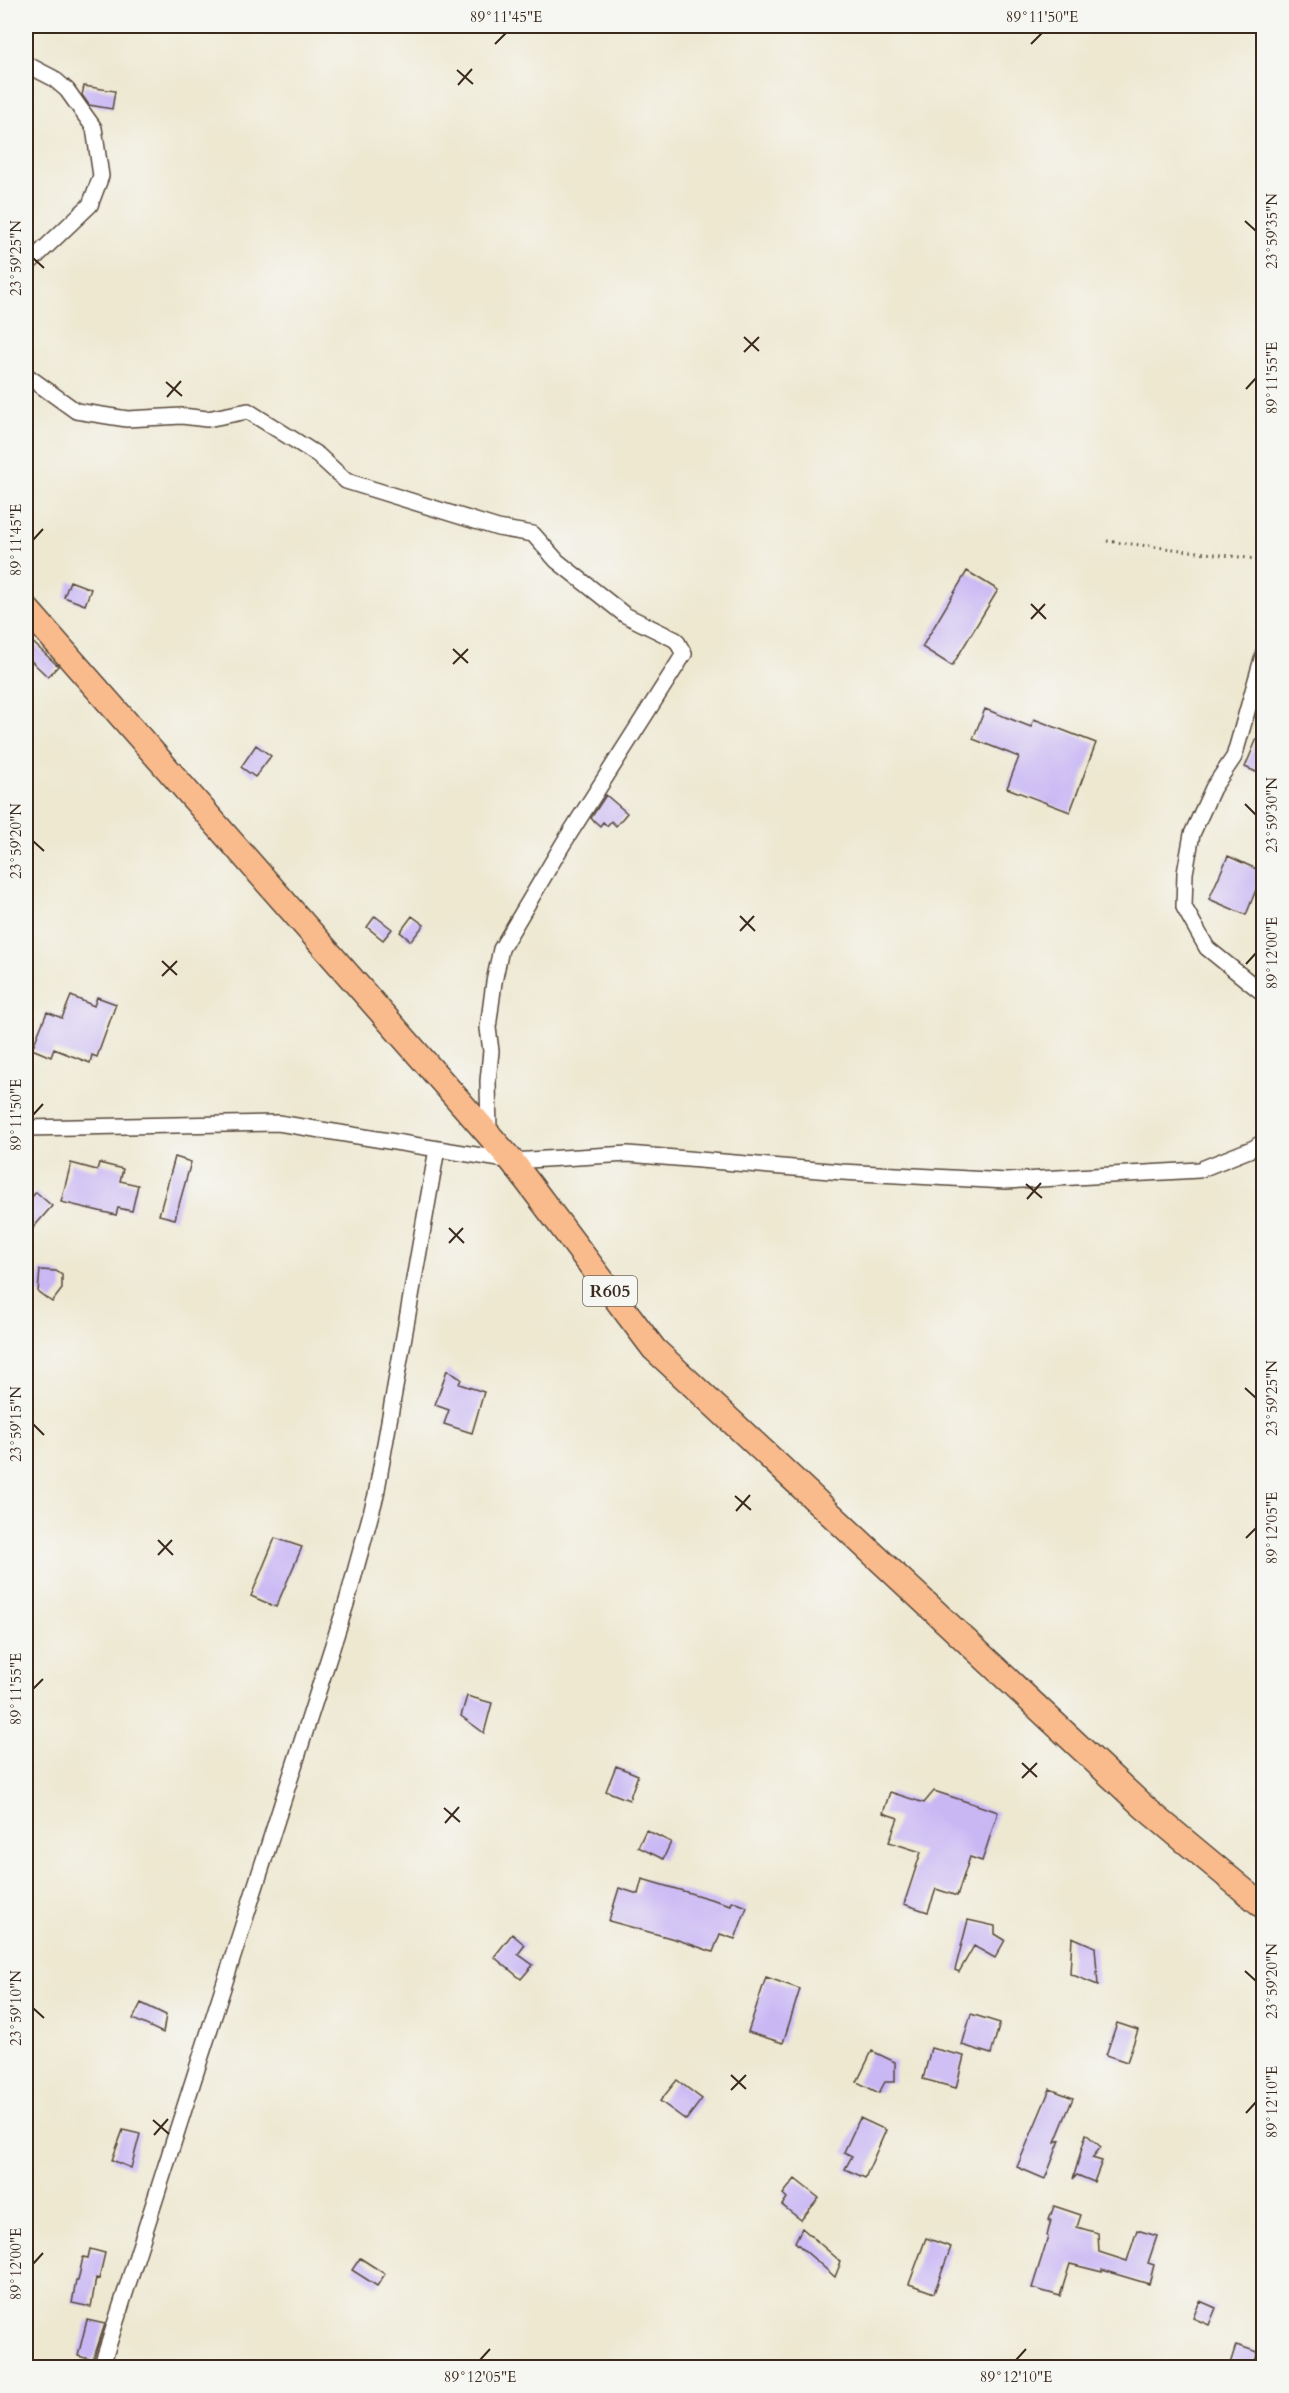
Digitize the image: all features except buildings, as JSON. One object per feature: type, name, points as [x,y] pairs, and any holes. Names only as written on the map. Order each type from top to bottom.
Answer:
[{"type":"main road","name":"R605","points":[[26,608],[512,1161],[654,1349],[1144,1808],[1263,1907]]},
{"type":"street","points":[[26,64],[53,78],[67,90],[94,128],[101,176],[90,205],[26,266]]},
{"type":"street","points":[[26,375],[76,411],[127,419],[182,416],[207,419],[248,411],[318,454],[346,481],[498,528],[533,534],[557,561],[625,615],[676,640],[684,654],[563,844],[501,949],[488,1028],[491,1051],[488,1081],[489,1134]]},
{"type":"street","points":[[1263,652],[1234,757],[1213,788],[1192,834],[1185,873],[1184,907],[1207,948],[1263,994]]},
{"type":"street","points":[[26,1128],[278,1123],[512,1161],[628,1154],[842,1172],[1006,1181],[1199,1170],[1254,1148],[1263,1141]]},
{"type":"street","points":[[101,2367],[347,1602],[376,1495],[436,1149]]},
{"type":"path","points":[[1107,541],[1263,560]]}]
